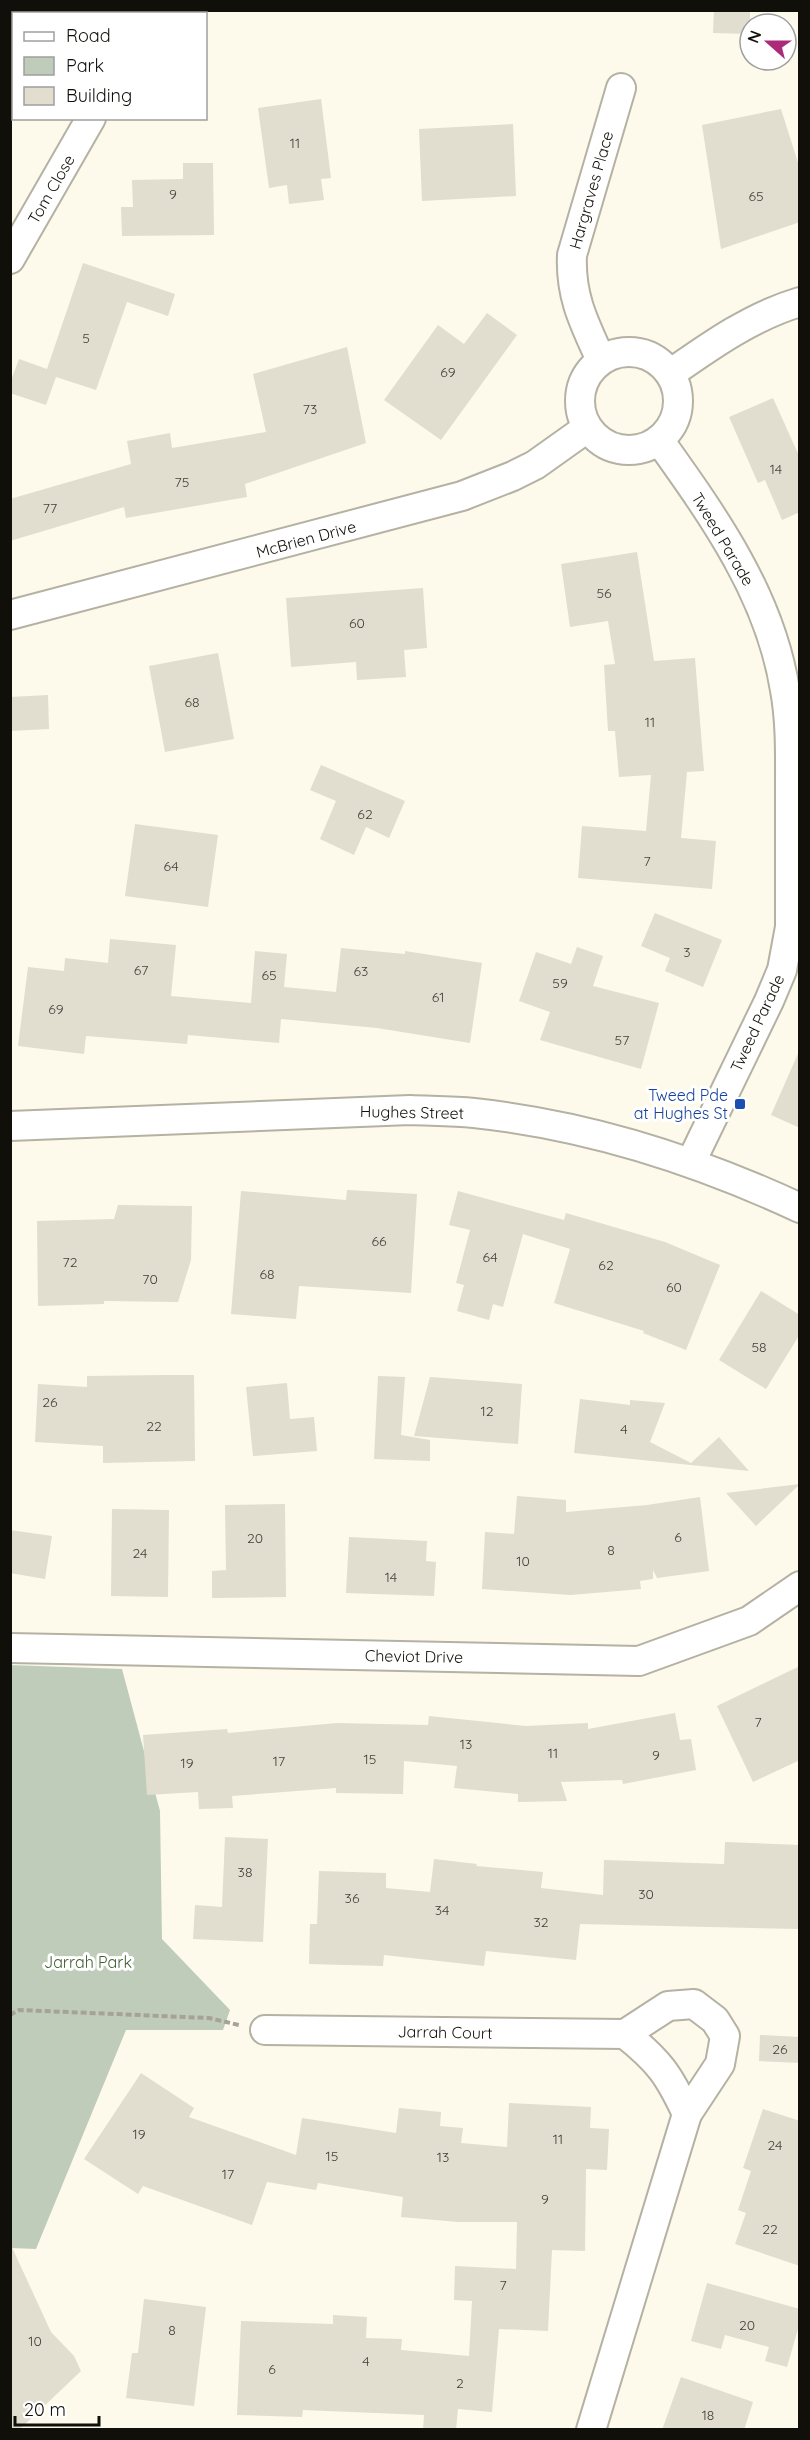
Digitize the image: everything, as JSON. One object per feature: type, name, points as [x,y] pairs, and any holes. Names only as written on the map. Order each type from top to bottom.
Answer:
[{"type":"street","name":"Hargraves Place","points":[[601,360],[578,310],[572,255],[621,88]]},
{"type":"street","name":"Tom Close","points":[[10,259],[90,120]]},
{"type":"street","points":[[670,374],[753,321],[800,302]]},
{"type":"street","points":[[622,351],[644,353],[663,365],[670,374],[677,391],[678,410],[671,427],[659,440],[640,449],[620,450],[601,442],[587,428],[582,418],[579,397],[586,376],[601,360],[622,351]]},
{"type":"street","name":"McBrien Drive","points":[[10,615],[462,496],[535,465],[587,428]]},
{"type":"street","name":"Tweed Parade","points":[[659,440],[740,560],[765,614],[785,690],[790,737],[790,927],[787,950],[769,1001],[691,1162]]},
{"type":"street","name":"Hughes Street","points":[[10,1126],[410,1110],[463,1113],[536,1122],[644,1146],[758,1188],[800,1208]]},
{"type":"street","name":"Cheviot Drive","points":[[10,1648],[639,1661],[749,1621],[800,1586]]},
{"type":"street","points":[[591,2430],[687,2114],[720,2064],[725,2036],[715,2020],[694,2004],[668,2006],[625,2034],[649,2053],[671,2080],[687,2114]]},
{"type":"street","name":"Jarrah Court","points":[[265,2030],[625,2034]]},
{"type":"path","points":[[10,2014],[19,2010],[209,2018],[265,2030]]},
{"type":"green space","name":"Jarrah Park","points":[[10,1665],[122,1669],[160,1811],[162,1939],[230,2010],[223,2030],[126,2030],[36,2249],[10,2248]]},
{"type":"building","points":[[714,10],[750,10],[750,12],[738,12],[738,34],[713,33]]},
{"type":"building","points":[[321,99],[331,178],[321,179],[324,200],[289,204],[287,185],[269,188],[258,108]]},
{"type":"building","points":[[781,109],[800,169],[800,222],[721,249],[702,125]]},
{"type":"building","points":[[513,124],[516,196],[422,201],[419,129]]},
{"type":"building","points":[[183,163],[213,163],[214,235],[122,236],[121,207],[133,207],[132,180],[183,179]]},
{"type":"building","points":[[83,263],[175,294],[168,316],[127,302],[96,390],[56,377],[46,405],[10,393],[10,383],[19,359],[47,369]]},
{"type":"building","points":[[487,313],[517,335],[441,440],[384,400],[438,325],[464,344]]},
{"type":"building","points":[[347,347],[366,443],[245,484],[247,497],[126,518],[124,507],[10,541],[10,499],[131,464],[127,441],[170,433],[172,448],[266,432],[253,374]]},
{"type":"building","points":[[773,398],[800,458],[800,512],[782,520],[765,480],[758,483],[729,417]]},
{"type":"building","points":[[637,552],[654,661],[695,658],[704,771],[687,772],[681,838],[716,841],[712,889],[578,878],[582,826],[646,831],[651,775],[619,777],[615,731],[608,731],[604,665],[615,664],[608,621],[570,627],[561,564]]},
{"type":"building","points":[[423,588],[427,648],[404,650],[406,677],[357,680],[356,662],[291,667],[286,598]]},
{"type":"building","points":[[218,653],[234,739],[165,752],[149,666]]},
{"type":"building","points":[[48,695],[49,729],[10,731],[10,697]]},
{"type":"building","points":[[321,765],[405,801],[389,838],[366,827],[354,855],[320,839],[336,801],[310,790]]},
{"type":"building","points":[[135,824],[218,835],[208,907],[125,896]]},
{"type":"building","points":[[655,913],[722,940],[703,987],[665,971],[670,958],[641,946]]},
{"type":"building","points":[[110,939],[176,945],[171,996],[251,1003],[255,951],[287,954],[284,987],[336,992],[341,948],[405,954],[405,951],[482,963],[470,1043],[377,1028],[281,1019],[279,1043],[188,1035],[187,1044],[86,1036],[84,1054],[18,1046],[28,967],[64,971],[65,958],[108,963]]},
{"type":"building","points":[[577,947],[603,956],[593,986],[659,1003],[641,1069],[540,1040],[550,1012],[519,1001],[536,952],[571,964]]},
{"type":"building","points":[[800,1049],[800,1128],[771,1115]]},
{"type":"building","points":[[347,1190],[417,1194],[411,1293],[299,1286],[296,1319],[231,1314],[241,1191],[346,1200]]},
{"type":"building","points":[[458,1191],[564,1220],[566,1213],[665,1242],[720,1265],[686,1350],[643,1333],[644,1331],[554,1303],[570,1249],[523,1234],[503,1307],[493,1304],[489,1320],[457,1311],[464,1285],[456,1283],[470,1230],[449,1225]]},
{"type":"building","points":[[118,1205],[192,1206],[191,1260],[178,1302],[104,1301],[104,1304],[38,1306],[37,1221],[114,1219]]},
{"type":"building","points":[[761,1291],[800,1315],[800,1334],[766,1389],[719,1360]]},
{"type":"building","points":[[194,1375],[195,1461],[103,1463],[103,1446],[35,1442],[38,1384],[87,1387],[87,1376]]},
{"type":"building","points":[[378,1376],[405,1377],[401,1435],[430,1440],[430,1461],[374,1459]]},
{"type":"building","points":[[430,1377],[522,1384],[518,1444],[414,1436]]},
{"type":"building","points":[[287,1383],[290,1419],[314,1417],[317,1451],[253,1456],[246,1387]]},
{"type":"building","points":[[580,1399],[630,1405],[630,1400],[665,1403],[650,1442],[691,1463],[719,1437],[749,1471],[574,1453]]},
{"type":"building","points":[[800,1484],[756,1526],[726,1493]]},
{"type":"building","points":[[517,1496],[566,1500],[566,1512],[647,1505],[700,1497],[709,1571],[657,1578],[653,1570],[653,1579],[640,1581],[641,1589],[571,1595],[482,1589],[485,1532],[514,1534]]},
{"type":"building","points":[[285,1504],[286,1597],[212,1598],[212,1571],[226,1570],[225,1505]]},
{"type":"building","points":[[112,1509],[169,1510],[168,1597],[111,1596]]},
{"type":"building","points":[[10,1530],[52,1536],[45,1579],[10,1573]]},
{"type":"building","points":[[349,1537],[427,1541],[426,1561],[436,1562],[434,1596],[346,1593]]},
{"type":"building","points":[[800,1666],[800,1760],[753,1782],[717,1706]]},
{"type":"building","points":[[675,1713],[680,1740],[691,1739],[696,1770],[623,1784],[622,1780],[561,1782],[567,1801],[518,1802],[518,1794],[454,1788],[457,1766],[404,1761],[403,1794],[336,1793],[336,1788],[232,1796],[233,1808],[199,1809],[198,1792],[147,1795],[143,1735],[227,1729],[228,1733],[337,1723],[428,1725],[429,1716],[526,1726],[588,1723],[588,1729]]},
{"type":"building","points":[[225,1837],[268,1839],[263,1942],[193,1939],[195,1905],[222,1907]]},
{"type":"building","points":[[725,1842],[800,1845],[800,1929],[580,1924],[576,1960],[486,1951],[484,1966],[384,1955],[383,1966],[309,1964],[310,1924],[317,1924],[319,1871],[386,1873],[386,1888],[430,1892],[434,1859],[477,1864],[476,1866],[543,1872],[541,1888],[603,1895],[604,1860],[724,1864]]},
{"type":"building","points":[[760,2035],[800,2037],[800,2063],[759,2061]]},
{"type":"building","points":[[141,2073],[194,2108],[189,2117],[296,2155],[302,2118],[396,2133],[399,2108],[441,2112],[440,2126],[463,2128],[461,2143],[507,2147],[509,2103],[591,2107],[590,2128],[609,2129],[607,2170],[586,2169],[585,2251],[552,2250],[548,2331],[499,2329],[492,2412],[458,2409],[456,2430],[423,2430],[424,2415],[303,2410],[302,2417],[237,2415],[241,2321],[333,2324],[333,2315],[367,2317],[366,2338],[402,2339],[401,2350],[469,2356],[472,2301],[454,2300],[455,2266],[516,2269],[517,2222],[458,2222],[401,2217],[403,2197],[318,2183],[316,2190],[267,2182],[252,2225],[143,2186],[138,2194],[84,2159]]},
{"type":"building","points":[[763,2109],[800,2121],[800,2266],[735,2244],[746,2213],[738,2210],[751,2171],[743,2168]]},
{"type":"building","points":[[10,2243],[51,2332],[74,2356],[81,2371],[19,2430],[10,2430]]},
{"type":"building","points":[[707,2283],[800,2309],[800,2322],[787,2367],[765,2361],[769,2347],[725,2335],[721,2349],[691,2341]]},
{"type":"building","points":[[144,2299],[206,2307],[194,2406],[126,2398],[132,2353],[138,2353]]},
{"type":"building","points":[[681,2377],[753,2402],[744,2430],[662,2430]]},
{"type":"place","name":"Tweed Pde at Hughes St","points":[[740,1104]]}]
